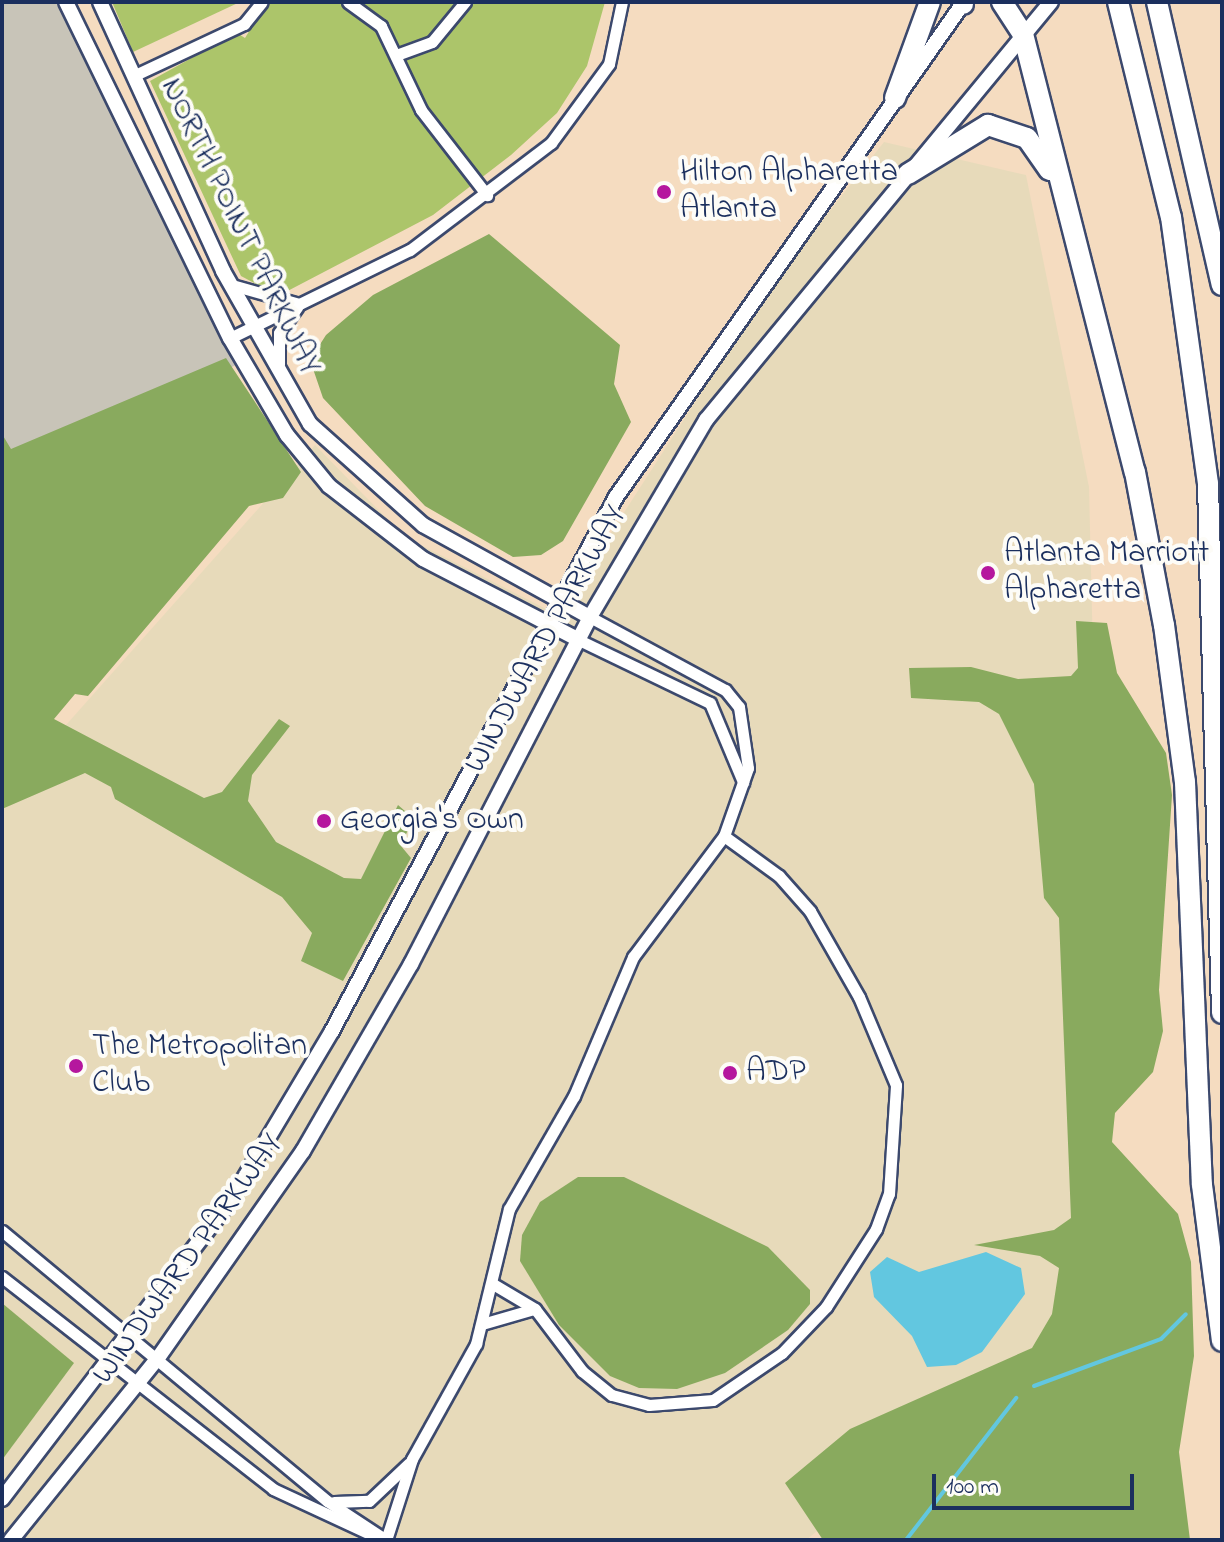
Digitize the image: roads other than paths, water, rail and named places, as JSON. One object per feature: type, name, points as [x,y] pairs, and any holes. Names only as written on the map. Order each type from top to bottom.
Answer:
[{"type":"highway","points":[[895,98],[930,2]]},
{"type":"highway","points":[[1002,2],[1023,34],[1061,195],[1135,472],[1180,734],[1202,1185],[1222,1341]]},
{"type":"highway","points":[[1157,2],[1222,285]]},
{"type":"highway","points":[[1119,6],[1171,217],[1208,484],[1222,1013]]},
{"type":"highway","points":[[908,174],[964,134],[1007,126],[1042,154],[1061,195]]},
{"type":"main road","name":"NORTH POINT PARKWAY","points":[[66,2],[230,338],[287,435],[329,486],[423,559],[579,640]]},
{"type":"main road","name":"NORTH POINT PARKWAY","points":[[100,2],[230,284],[282,382],[310,424],[386,497],[486,564],[590,617]]},
{"type":"main road","name":"WINDWARD PARKWAY","points":[[11,1540],[158,1358],[303,1151],[411,964],[590,617],[706,420],[1051,2]]},
{"type":"main road","name":"WINDWARD PARKWAY","points":[[2,1499],[130,1338],[274,1131],[559,601],[700,368],[963,3]]},
{"type":"street","points":[[133,76],[244,24],[262,2]]},
{"type":"street","points":[[348,2],[381,26],[399,54],[416,101],[487,195]]},
{"type":"street","points":[[399,54],[432,42],[465,2]]},
{"type":"street","points":[[230,338],[410,250],[487,195],[586,103],[609,64],[622,2]]},
{"type":"street","points":[[230,284],[300,304]]},
{"type":"street","points":[[282,382],[279,333],[300,304]]},
{"type":"street","points":[[387,1540],[412,1459],[462,1377],[482,1324],[509,1209],[574,1096],[633,957],[724,836],[744,782],[742,722],[725,690],[590,617]]},
{"type":"street","points":[[579,640],[710,703],[744,782]]},
{"type":"street","points":[[493,1284],[535,1309],[582,1371],[612,1395],[649,1405],[713,1400],[782,1353],[826,1307],[876,1229],[889,1194],[896,1085],[859,997],[810,911],[779,876],[724,836]]},
{"type":"street","points":[[2,1231],[327,1501],[387,1540]]},
{"type":"street","points":[[2,1277],[107,1366],[283,1496],[387,1540]]},
{"type":"street","points":[[482,1324],[535,1309]]},
{"type":"street","points":[[327,1501],[369,1501],[412,1459]]},
{"type":"water","points":[[986,1252],[1021,1268],[1025,1294],[982,1352],[956,1365],[927,1367],[912,1336],[874,1297],[870,1272],[887,1257],[919,1272]]},
{"type":"waterway","points":[[1034,1386],[1161,1339],[1186,1314]]},
{"type":"waterway","points":[[906,1540],[1016,1398]]},
{"type":"place","name":"Hilton Alpharetta Atlanta","points":[[664,192]]},
{"type":"place","name":"Atlanta Marriott Alpharetta","points":[[988,573]]},
{"type":"place","name":"Georgia's Own","points":[[324,821]]},
{"type":"place","name":"The Metropolitan Club","points":[[76,1066]]},
{"type":"place","name":"ADP","points":[[730,1073]]}]
